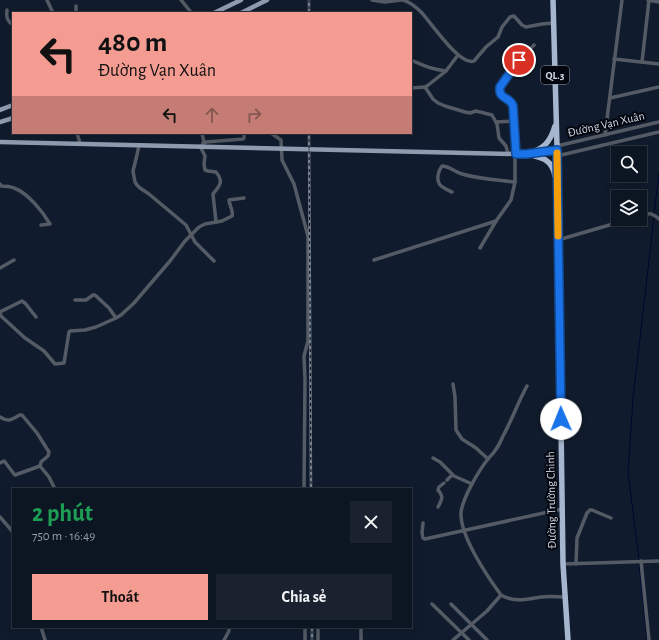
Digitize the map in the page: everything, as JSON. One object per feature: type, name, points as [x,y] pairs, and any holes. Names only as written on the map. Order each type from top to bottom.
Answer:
[{"type":"highway","name":"Đường Trường Chinh","points":[[553,0],[557,151],[563,564],[568,640]]},
{"type":"highway","points":[[526,154],[542,148],[546,144],[551,137],[556,120]]},
{"type":"highway","points":[[526,154],[545,159],[550,164],[555,173],[557,190]]},
{"type":"main road","points":[[216,12],[241,0]]},
{"type":"main road","points":[[243,12],[267,0]]},
{"type":"main road","points":[[0,110],[12,105]]},
{"type":"main road","points":[[0,122],[12,118]]},
{"type":"main road","name":"Đường Vạn Xuân","points":[[0,142],[139,145],[202,144],[271,148],[508,154],[557,151]]},
{"type":"street","points":[[47,0],[53,12]]},
{"type":"street","points":[[181,0],[190,11]]},
{"type":"street","points":[[372,0],[385,2],[405,0],[421,12],[458,55],[469,62],[474,60],[498,37],[507,20],[512,16],[516,17],[522,26],[526,27],[553,23]]},
{"type":"street","points":[[605,135],[622,0]]},
{"type":"street","points":[[642,62],[648,0],[659,2]]},
{"type":"street","points":[[76,6],[76,12]]},
{"type":"street","points":[[7,10],[6,16],[12,24]]},
{"type":"street","points":[[480,248],[496,220],[510,200],[515,182],[515,121],[512,103],[500,94],[500,87],[519,60],[534,45]]},
{"type":"street","points":[[412,88],[425,88],[446,71],[458,55]]},
{"type":"street","points":[[614,59],[659,64]]},
{"type":"street","points":[[412,60],[427,67],[446,71]]},
{"type":"street","points":[[610,98],[659,87]]},
{"type":"street","points":[[425,88],[438,103],[465,112],[470,113],[476,111],[492,115],[496,122],[500,138],[506,146],[508,154]]},
{"type":"street","points":[[496,122],[515,121]]},
{"type":"street","name":"Đường Vạn Xuân","points":[[557,151],[605,135],[659,122]]},
{"type":"street","name":"Đường Vạn Xuân","points":[[557,151],[659,132]]},
{"type":"street","points":[[77,134],[80,143]]},
{"type":"street","points":[[202,134],[205,170],[216,172],[221,180],[221,183],[213,194],[216,222]]},
{"type":"street","points":[[202,144],[224,140],[243,139],[244,134]]},
{"type":"street","points":[[272,134],[281,140],[282,160],[294,184],[308,238],[308,341],[304,356],[304,488]]},
{"type":"street","points":[[139,145],[138,155],[133,171],[135,182],[140,188],[150,194],[186,225],[195,242],[214,261]]},
{"type":"street","points":[[452,192],[440,184],[438,180],[438,173],[442,166],[462,174],[487,179],[515,182]]},
{"type":"street","points":[[0,184],[1,186],[14,188],[20,191],[35,204],[50,224],[41,225]]},
{"type":"street","points":[[36,317],[22,302],[0,313],[2,318],[25,338],[44,351],[54,363],[62,364],[64,362],[70,331],[90,329],[116,318],[134,303],[191,235],[202,225],[222,221],[233,215],[229,200],[244,198]]},
{"type":"street","points":[[647,214],[654,215],[659,219]]},
{"type":"street","points":[[374,260],[496,220]]},
{"type":"street","points":[[558,240],[611,225]]},
{"type":"street","points":[[0,268],[14,260]]},
{"type":"street","points":[[75,300],[86,300],[95,295],[109,308],[116,318]]},
{"type":"street","points":[[453,384],[456,430],[462,439],[476,448],[488,459]]},
{"type":"street","points":[[527,386],[499,444],[472,484],[462,505],[461,520],[471,549],[501,594],[508,598],[519,600],[541,597],[566,597]]},
{"type":"street","points":[[0,417],[6,421],[9,421],[20,415],[23,416],[37,433],[49,452],[48,456],[41,462],[40,466],[15,475],[4,461],[0,463]]},
{"type":"street","points":[[433,458],[440,462],[452,475],[472,484]]},
{"type":"street","points":[[40,466],[51,480],[55,488]]},
{"type":"street","points":[[447,480],[452,475]]},
{"type":"street","points":[[438,507],[442,499],[441,493],[438,490],[439,487],[444,484]]},
{"type":"street","points":[[423,523],[422,533],[425,538],[562,508]]},
{"type":"street","points":[[576,564],[577,538],[587,512],[592,510],[611,518]]},
{"type":"street","points":[[0,517],[12,531]]},
{"type":"street","points":[[641,561],[649,640]]},
{"type":"street","points":[[563,564],[659,561]]},
{"type":"street","points":[[453,640],[486,611],[501,594]]},
{"type":"street","points":[[432,604],[469,640]]},
{"type":"street","points":[[451,604],[487,640]]},
{"type":"street","points":[[41,628],[45,640]]},
{"type":"street","points":[[224,640],[229,628]]},
{"type":"street","points":[[305,628],[305,640]]},
{"type":"street","points":[[318,628],[318,640]]},
{"type":"street","points":[[361,628],[361,640]]},
{"type":"waterway","points":[[654,214],[659,173]]},
{"type":"waterway","points":[[639,560],[628,472],[633,398],[654,217]]},
{"type":"waterway","points":[[639,563],[647,640]]},
{"type":"railway","points":[[309,0],[309,12]]},
{"type":"railway","points":[[309,134],[311,488]]},
{"type":"railway","points":[[312,628],[312,640]]},
{"type":"slow traffic","points":[[557,153],[558,236]]},
{"type":"route","points":[[519,60],[500,87],[499,92],[512,103],[513,106],[516,154],[557,150],[561,419]]}]
